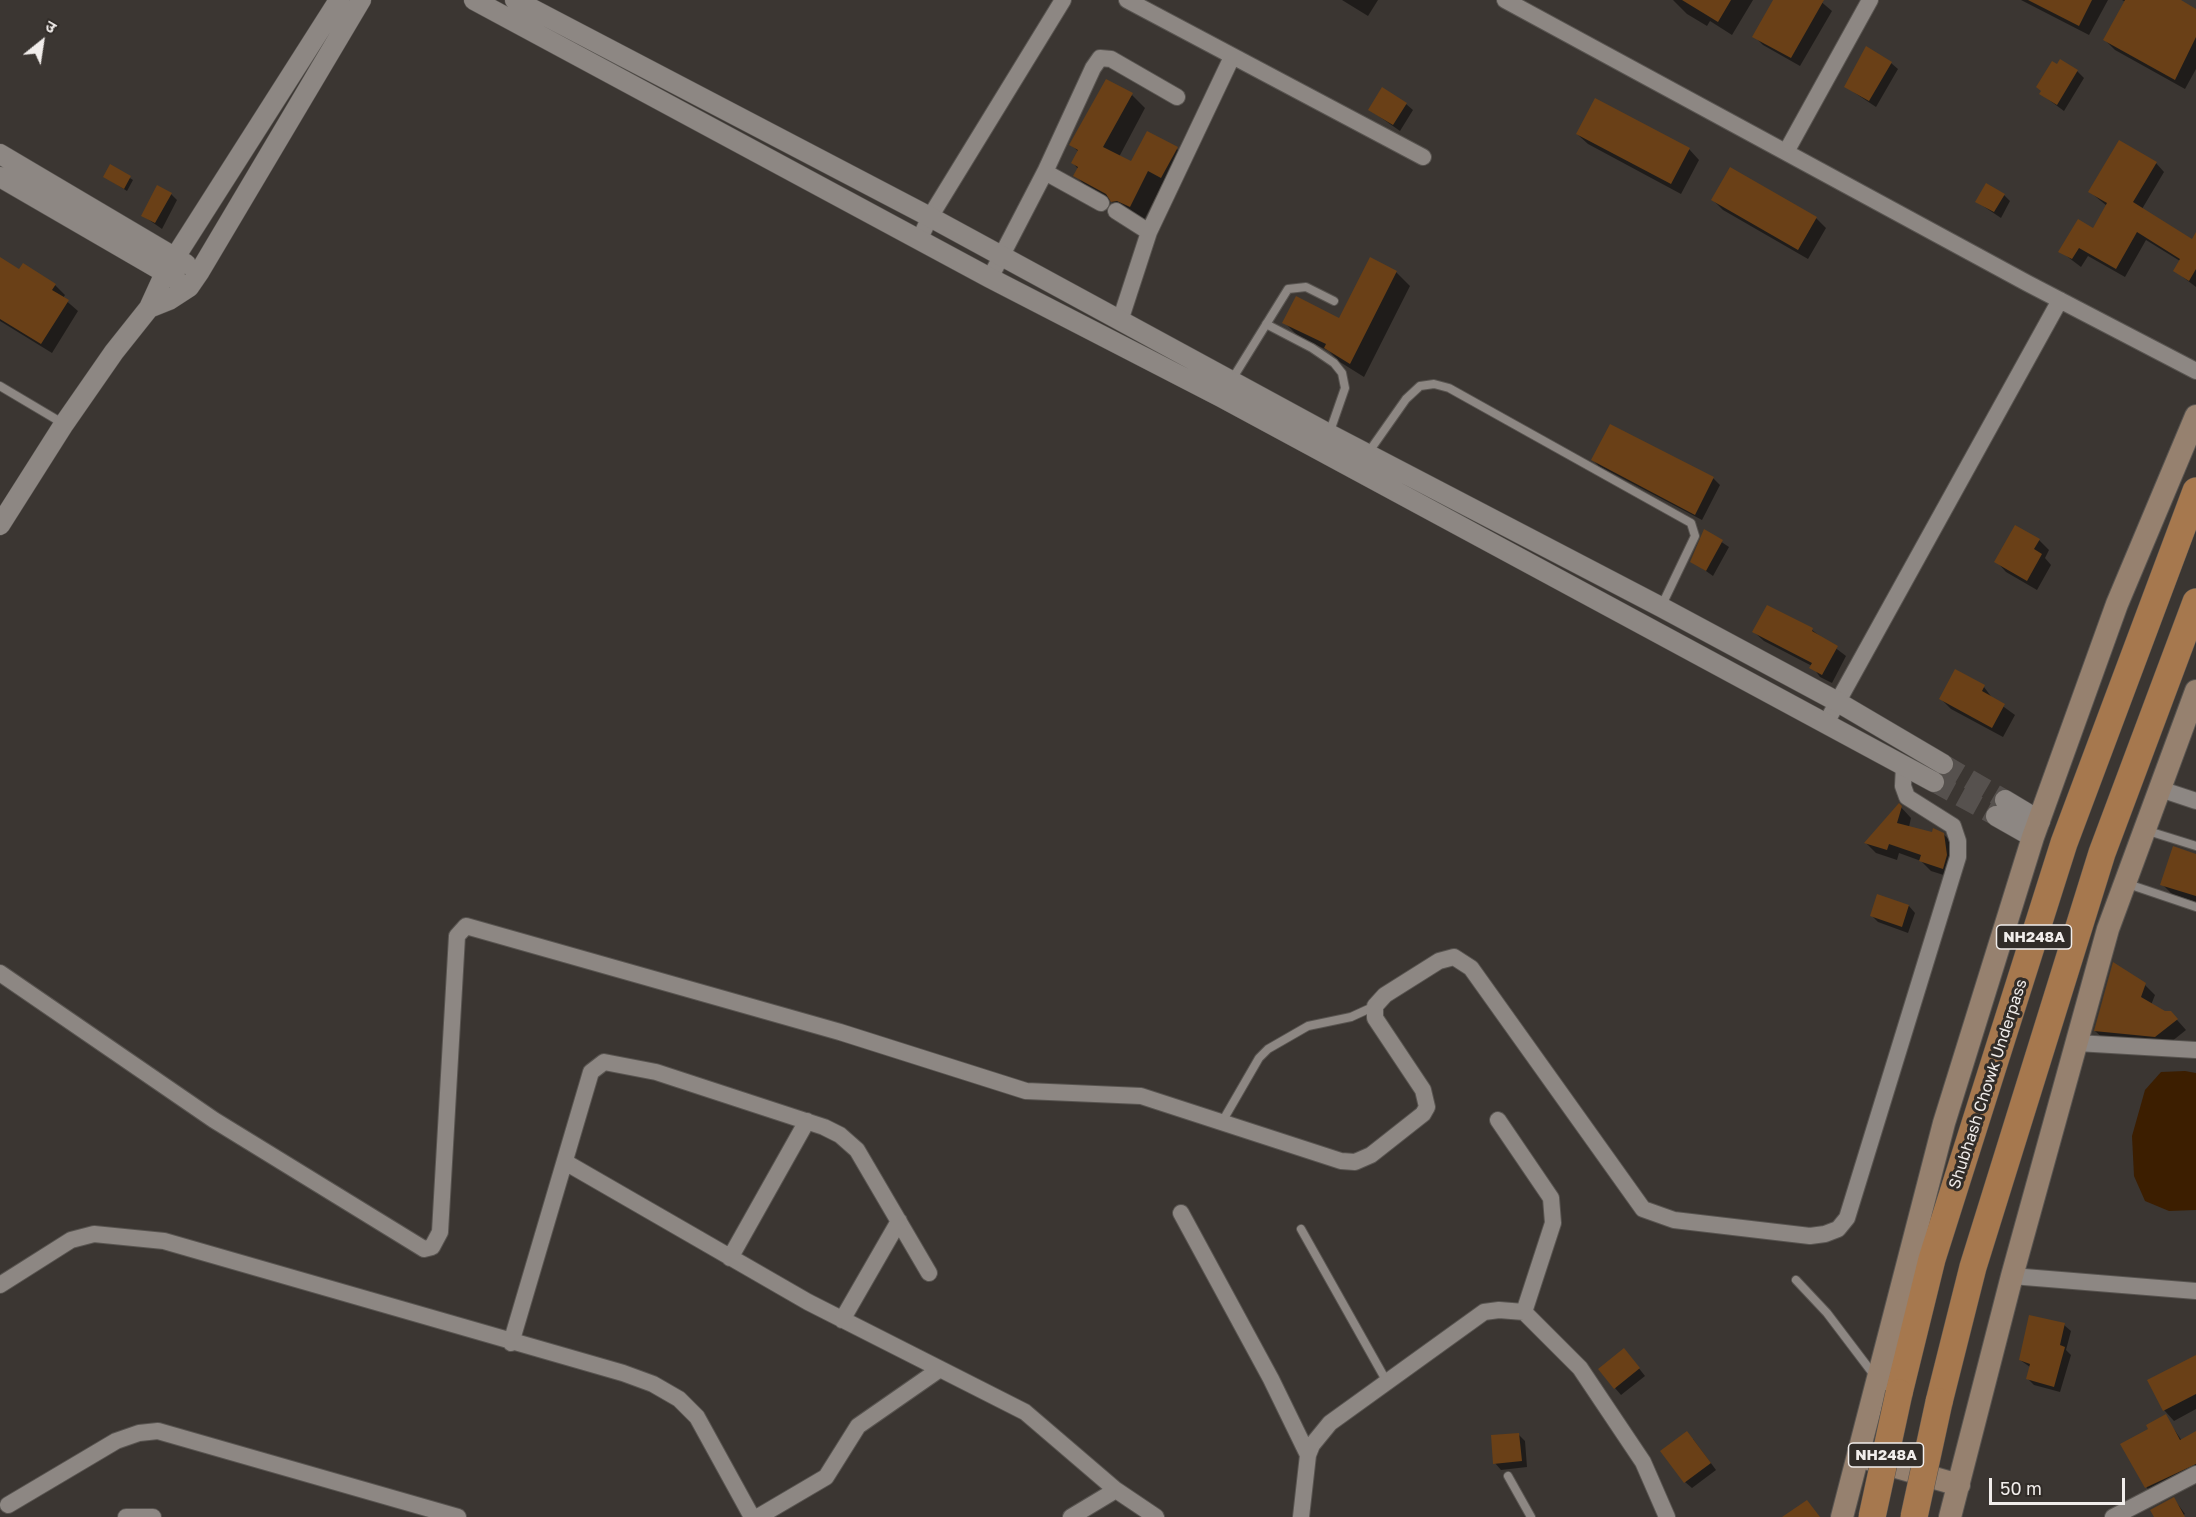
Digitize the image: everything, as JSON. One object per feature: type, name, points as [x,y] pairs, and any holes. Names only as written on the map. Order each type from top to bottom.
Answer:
[{"type":"highway","name":"Shubhash Chowk Underpass","points":[[1872,1517],[1889,1386],[1932,1259],[2064,843],[2196,490]]},
{"type":"highway","name":"NH248A","points":[[1914,1517],[1939,1402],[1973,1267],[2102,853],[2196,602]]},
{"type":"main road","points":[[1842,1517],[1858,1456],[1889,1386],[1944,1123],[2037,829],[2117,604],[2196,416]]},
{"type":"main road","points":[[1950,1517],[2012,1276],[2108,928],[2196,692]]},
{"type":"main road","points":[[1858,1456],[1959,1485]]},
{"type":"street","points":[[0,525],[64,423],[114,352],[149,308],[171,266],[339,0]]},
{"type":"street","points":[[149,308],[170,300],[195,279],[361,0]]},
{"type":"street","points":[[474,0],[920,238],[990,278],[1221,397],[1934,782]]},
{"type":"street","points":[[515,0],[930,217],[1002,258],[1232,379],[1329,434],[1661,607],[1836,701],[1943,764]]},
{"type":"street","points":[[920,238],[930,217],[1063,0]]},
{"type":"street","points":[[1127,0],[1423,157]]},
{"type":"street","points":[[1505,0],[2196,371]]},
{"type":"street","points":[[1786,152],[1870,0]]},
{"type":"street","points":[[1120,321],[1149,232],[1232,57]]},
{"type":"street","points":[[990,278],[1100,58],[1111,58],[1177,98]]},
{"type":"street","points":[[0,154],[171,266]]},
{"type":"street","points":[[1045,172],[1101,203]]},
{"type":"street","points":[[0,177],[195,279]]},
{"type":"street","points":[[1116,211],[1149,232]]},
{"type":"street","points":[[1826,723],[1836,701],[2060,300]]},
{"type":"street","points":[[0,973],[214,1120],[424,1249],[432,1247],[440,1232],[457,936],[466,926],[840,1032],[1026,1091],[1128,1093],[1341,1161],[1355,1162],[1371,1155],[1423,1114],[1427,1107],[1423,1090],[1375,1017],[1375,1006],[1385,995],[1439,961],[1454,957],[1465,962],[1643,1209],[1674,1220],[1810,1236],[1825,1234],[1838,1228],[1847,1218],[1958,857],[1958,842],[1953,826],[1907,797],[1903,786],[1904,766]]},
{"type":"street","points":[[2160,789],[2196,801]]},
{"type":"street","points":[[2000,808],[2037,829]]},
{"type":"street","points":[[2077,1043],[2196,1050]]},
{"type":"street","points":[[512,1343],[591,1072],[604,1062],[656,1072],[807,1121],[840,1135],[857,1150],[929,1273]]},
{"type":"street","points":[[1498,1120],[1551,1198],[1553,1223],[1524,1312]]},
{"type":"street","points":[[730,1258],[807,1121]]},
{"type":"street","points":[[565,1162],[842,1320],[1025,1412],[1116,1490],[1156,1517]]},
{"type":"street","points":[[1181,1213],[1271,1379],[1308,1455]]},
{"type":"street","points":[[842,1320],[899,1221]]},
{"type":"street","points":[[0,1285],[71,1240],[94,1234],[164,1241],[512,1343],[623,1373],[653,1384],[679,1399],[697,1417],[752,1517]]},
{"type":"street","points":[[2012,1276],[2196,1291]]},
{"type":"street","points":[[1301,1517],[1308,1455],[1312,1445],[1330,1423],[1484,1312],[1524,1312],[1580,1368],[1643,1462],[1667,1517]]},
{"type":"street","points":[[758,1517],[826,1477],[858,1426],[940,1369]]},
{"type":"street","points":[[5,1505],[117,1441],[139,1433],[158,1431],[458,1517]]},
{"type":"street","points":[[2112,1517],[2196,1474]]},
{"type":"street","points":[[1071,1517],[1116,1490]]},
{"type":"street","points":[[126,1517],[153,1517]]},
{"type":"lane","points":[[1221,397],[1288,289],[1296,286],[1306,287],[1334,301]]},
{"type":"lane","points":[[1266,324],[1312,348],[1334,363],[1342,373],[1345,388],[1342,403],[1329,434]]},
{"type":"lane","points":[[1368,453],[1406,399],[1420,386],[1434,384],[1449,388],[1691,523],[1695,536],[1661,607]]},
{"type":"lane","points":[[0,386],[64,423]]},
{"type":"lane","points":[[2145,830],[2196,846]]},
{"type":"lane","points":[[2125,883],[2196,907]]},
{"type":"lane","points":[[1222,1122],[1259,1058],[1268,1049],[1308,1026],[1351,1017],[1375,1006]]},
{"type":"lane","points":[[1301,1229],[1387,1382]]},
{"type":"lane","points":[[1796,1280],[1889,1386]]},
{"type":"lane","points":[[1508,1476],[1531,1517]]},
{"type":"shaded area","points":[[2161,1072],[2196,1073],[2196,1210],[2169,1211],[2145,1201],[2134,1176],[2132,1136],[2145,1090]]},
{"type":"building","points":[[1682,0],[1731,0],[1718,22]]},
{"type":"building","points":[[1773,0],[1824,0],[1791,58],[1752,37]]},
{"type":"building","points":[[2028,0],[2092,0],[2079,26]]},
{"type":"building","points":[[2125,0],[2181,0],[2196,9],[2196,37],[2175,80],[2103,40]]},
{"type":"building","points":[[1866,46],[1892,62],[1869,101],[1844,87]]},
{"type":"building","points":[[2060,59],[2078,70],[2057,105],[2039,94],[2041,91],[2036,87],[2052,61],[2057,64]]},
{"type":"building","points":[[1106,79],[1133,93],[1103,147],[1131,161],[1147,131],[1178,147],[1161,178],[1148,171],[1130,207],[1117,201],[1111,202],[1106,194],[1073,176],[1078,167],[1071,163],[1078,150],[1069,145]]},
{"type":"building","points":[[1382,87],[1407,103],[1393,125],[1368,110]]},
{"type":"building","points":[[1595,98],[1690,148],[1671,184],[1576,134]]},
{"type":"building","points":[[2119,140],[2157,162],[2133,202],[2192,239],[2196,232],[2196,269],[2189,281],[2173,271],[2180,259],[2137,232],[2116,269],[2079,248],[2072,259],[2058,252],[2078,219],[2093,228],[2107,203],[2088,192]]},
{"type":"building","points":[[110,164],[131,176],[124,189],[103,177]]},
{"type":"building","points":[[1730,167],[1817,217],[1798,250],[1711,200]]},
{"type":"building","points":[[1986,183],[2005,194],[1994,212],[1975,202]]},
{"type":"building","points":[[157,185],[172,193],[155,223],[141,216]]},
{"type":"building","points":[[0,257],[19,269],[23,263],[56,284],[52,290],[69,300],[41,344],[0,319]]},
{"type":"building","points":[[1370,257],[1397,271],[1350,364],[1324,348],[1326,344],[1282,323],[1296,296],[1339,318]]},
{"type":"building","points":[[1610,424],[1714,477],[1695,515],[1591,460]]},
{"type":"building","points":[[2015,525],[2040,539],[2034,549],[2042,554],[2027,581],[1994,562]]},
{"type":"building","points":[[1704,529],[1723,540],[1706,571],[1690,562]]},
{"type":"building","points":[[1767,605],[1813,628],[1812,631],[1838,646],[1822,675],[1809,668],[1812,663],[1752,632]]},
{"type":"building","points":[[1955,669],[1985,685],[1982,691],[2005,704],[1992,728],[1939,699]]},
{"type":"building","points":[[1899,803],[1902,806],[1897,823],[1932,832],[1933,828],[1944,833],[1947,855],[1943,869],[1919,861],[1921,855],[1889,844],[1887,850],[1864,843]]},
{"type":"building","points":[[2173,846],[2196,854],[2196,896],[2160,885]]},
{"type":"building","points":[[1877,894],[1909,905],[1902,927],[1870,916]]},
{"type":"building","points":[[2113,962],[2146,983],[2141,997],[2165,1011],[2171,1011],[2178,1019],[2155,1037],[2094,1031]]},
{"type":"building","points":[[2029,1315],[2065,1323],[2060,1345],[2065,1347],[2054,1387],[2026,1379],[2030,1364],[2019,1360]]},
{"type":"building","points":[[1624,1348],[1640,1368],[1614,1389],[1598,1369]]},
{"type":"building","points":[[2196,1355],[2196,1394],[2163,1411],[2147,1380]]},
{"type":"building","points":[[2166,1414],[2180,1440],[2196,1431],[2196,1464],[2145,1488],[2120,1444],[2148,1429],[2146,1425]]},
{"type":"building","points":[[1687,1431],[1711,1463],[1684,1483],[1660,1451]]},
{"type":"building","points":[[1519,1433],[1522,1461],[1493,1464],[1491,1435]]},
{"type":"building","points":[[2174,1497],[2185,1517],[2154,1517],[2150,1510]]},
{"type":"building","points":[[1807,1500],[1820,1517],[1782,1517]]},
{"type":"tunnel","points":[[1943,764],[2005,800]]},
{"type":"tunnel","points":[[1934,782],[1996,816]]}]
